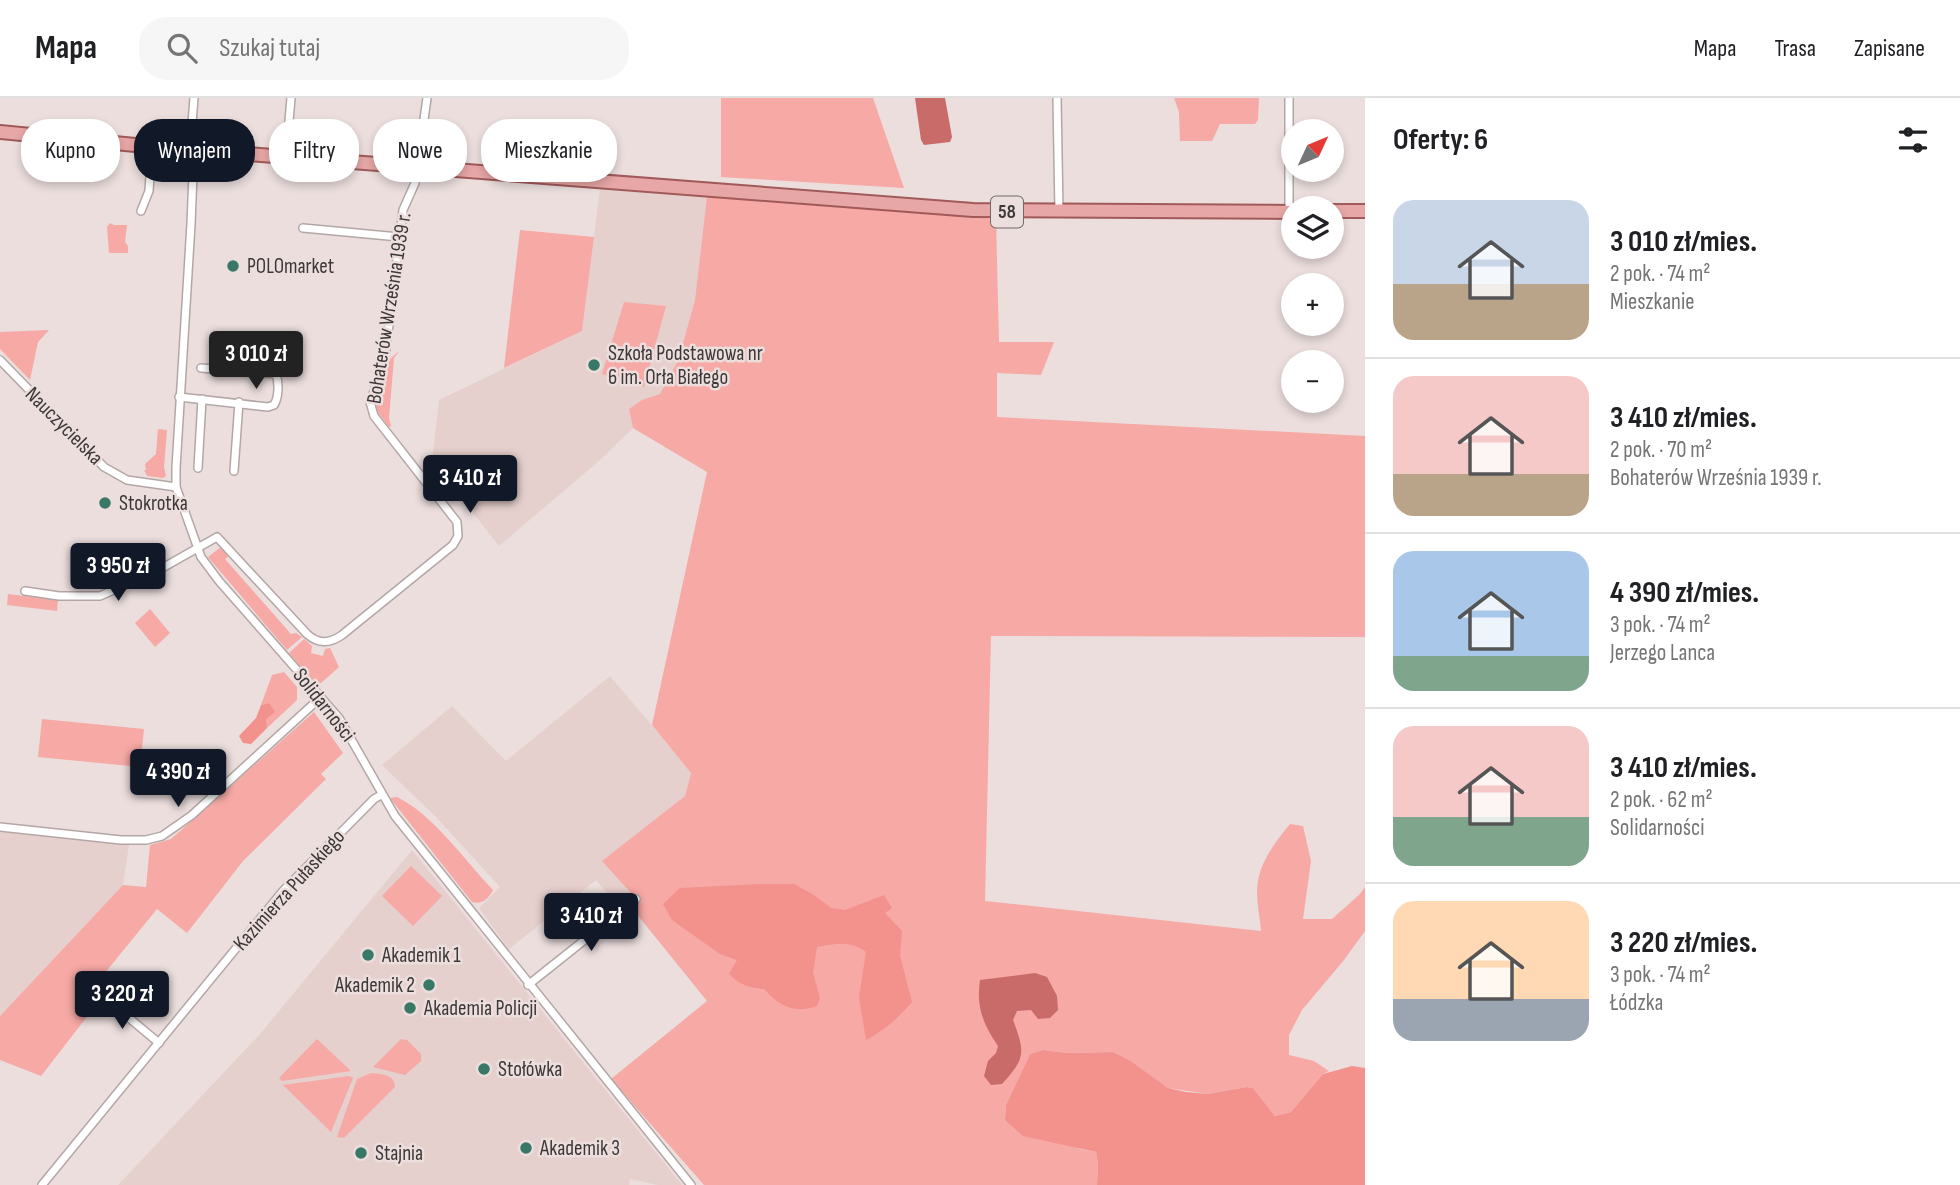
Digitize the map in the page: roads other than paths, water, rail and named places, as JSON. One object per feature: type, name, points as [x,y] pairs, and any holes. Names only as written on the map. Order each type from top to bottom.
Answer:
[{"type":"main road","name":"58","points":[[0,132],[134,144]]},
{"type":"main road","name":"58","points":[[467,170],[973,210],[1281,212]]},
{"type":"main road","points":[[1344,211],[1365,211]]},
{"type":"street","name":"Solidarności","points":[[192,119],[194,98]]},
{"type":"street","points":[[289,119],[291,98]]},
{"type":"street","name":"Bohaterów Września 1939 r.","points":[[423,119],[426,98]]},
{"type":"street","points":[[1057,98],[1059,212]]},
{"type":"street","points":[[1289,98],[1291,196]]},
{"type":"street","points":[[141,211],[150,182]]},
{"type":"street","name":"Solidarności","points":[[192,182],[176,487],[197,547],[219,581],[346,728],[395,816],[691,1185]]},
{"type":"street","name":"Bohaterów Września 1939 r.","points":[[197,547],[213,537],[220,538],[307,634],[326,643],[338,638],[456,541],[459,531],[457,522],[371,411],[372,394],[384,365],[403,210],[415,182]]},
{"type":"street","points":[[303,228],[399,237]]},
{"type":"street","name":"Nauczycielska","points":[[0,360],[88,452],[110,471],[127,480],[176,487]]},
{"type":"street","points":[[179,397],[268,407],[276,401],[276,374],[201,368]]},
{"type":"street","points":[[198,468],[202,399]]},
{"type":"street","points":[[234,471],[239,402]]},
{"type":"street","points":[[25,591],[59,596],[97,597],[157,571],[197,547]]},
{"type":"street","points":[[0,827],[121,840],[146,840],[162,836],[192,815],[321,697]]},
{"type":"street","name":"Kazimierza Pułaskiego","points":[[42,1185],[283,891],[373,799],[382,794]]},
{"type":"street","points":[[528,985],[636,899]]},
{"type":"street","points":[[104,997],[159,1042]]},
{"type":"place","name":"POLOmarket","points":[[233,266]]},
{"type":"place","name":"Szkoła Podstawowa nr 6 im. Orła Białego","points":[[594,365]]},
{"type":"place","name":"Stokrotka","points":[[105,503]]},
{"type":"place","name":"Akademik 1","points":[[368,955]]},
{"type":"place","name":"Akademik 2","points":[[429,985]]},
{"type":"place","name":"Akademia Policji","points":[[410,1008]]},
{"type":"place","name":"Stołówka","points":[[484,1069]]},
{"type":"place","name":"Akademik 3","points":[[526,1148]]},
{"type":"place","name":"Stajnia","points":[[361,1153]]}]
